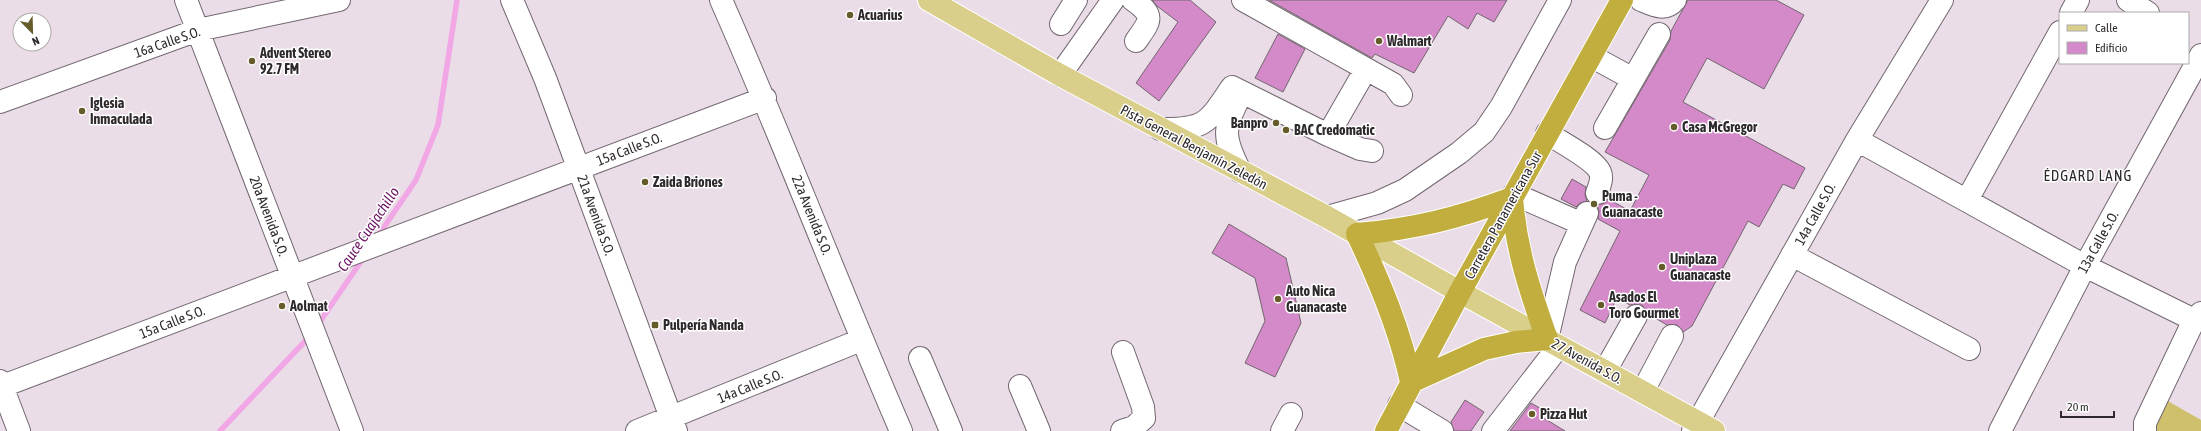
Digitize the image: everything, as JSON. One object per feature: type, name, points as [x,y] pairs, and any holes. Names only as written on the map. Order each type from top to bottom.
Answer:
[{"type":"highway","name":"Carretera Panamericana Sur","points":[[1386,431],[1460,292],[1622,0]]},
{"type":"highway","points":[[1513,196],[1517,246],[1526,278],[1553,342],[1516,342],[1484,349],[1411,382],[1401,341],[1383,291],[1357,234],[1434,224],[1513,196]]},
{"type":"main road","name":"Pista General Benjamín Zeledón","points":[[942,3],[1060,75],[1327,217],[1460,292]]},
{"type":"main road","name":"27 Avenida S.O.","points":[[1460,292],[1643,392],[1701,428]]},
{"type":"street","name":"20a Avenida S.O.","points":[[186,0],[352,431]]},
{"type":"street","name":"16a Calle S.O.","points":[[0,102],[198,30],[339,0]]},
{"type":"street","name":"21a Avenida S.O.","points":[[512,0],[579,168],[674,425]]},
{"type":"street","name":"22a Avenida S.O.","points":[[721,0],[765,98],[862,340],[901,431]]},
{"type":"street","points":[[1061,24],[1076,0]]},
{"type":"street","points":[[1060,75],[1108,7],[1084,0]]},
{"type":"street","points":[[1133,0],[1145,8],[1150,16],[1148,24],[1136,41]]},
{"type":"street","points":[[1243,0],[1394,84],[1401,95]]},
{"type":"street","points":[[1327,217],[1377,203],[1405,190],[1459,153],[1484,132],[1501,107],[1560,0]]},
{"type":"street","points":[[1641,0],[1658,7],[1667,7],[1675,0]]},
{"type":"street","name":"14a Calle S.O.","points":[[1701,428],[1792,255],[1857,140],[1942,0]]},
{"type":"street","points":[[2072,12],[2078,0]]},
{"type":"street","points":[[2128,0],[2146,12]]},
{"type":"street","points":[[1605,128],[1659,34]]},
{"type":"street","points":[[1967,200],[2059,34]]},
{"type":"street","points":[[2189,43],[2201,54]]},
{"type":"street","name":"13a Calle S.O.","points":[[2000,431],[2085,266],[2201,54]]},
{"type":"street","points":[[1590,56],[1633,79]]},
{"type":"street","points":[[1328,135],[1366,69]]},
{"type":"street","points":[[1237,90],[1360,150],[1372,150]]},
{"type":"street","points":[[1160,129],[1194,128],[1206,122],[1237,90]]},
{"type":"street","points":[[1237,90],[1226,138],[1240,171]]},
{"type":"street","name":"15a Calle S.O.","points":[[1,385],[293,277],[765,98]]},
{"type":"street","points":[[1548,134],[1595,165],[1600,173],[1601,182],[1597,193]]},
{"type":"street","points":[[1857,140],[2085,266],[2198,317],[2145,423],[2145,431]]},
{"type":"street","points":[[1493,431],[1553,342],[1565,262],[1584,218],[1513,196]]},
{"type":"street","points":[[1792,255],[1969,349]]},
{"type":"street","points":[[1605,371],[1636,316]]},
{"type":"street","points":[[1643,392],[1672,336]]},
{"type":"street","name":"14a Calle S.O.","points":[[637,431],[674,425],[862,340]]},
{"type":"street","points":[[1122,431],[1134,427],[1144,418],[1143,406],[1123,352]]},
{"type":"street","points":[[920,358],[951,431]]},
{"type":"street","points":[[1,385],[19,431]]},
{"type":"street","points":[[1020,386],[1039,431]]},
{"type":"street","points":[[1399,405],[1442,431]]},
{"type":"shaded area","points":[[2166,400],[2201,420],[2201,431],[2153,431]]},
{"type":"building","points":[[1152,0],[1190,0],[1216,22],[1159,101],[1136,83],[1178,22],[1157,6]]},
{"type":"building","name":"Walmart","points":[[1269,0],[1507,0],[1494,22],[1477,13],[1468,29],[1448,16],[1414,73],[1375,54],[1372,58]]},
{"type":"building","points":[[1688,0],[1776,0],[1804,15],[1764,89],[1707,58],[1683,102],[1805,168],[1794,189],[1783,184],[1759,227],[1748,221],[1692,326],[1683,332],[1677,325],[1667,325],[1648,314],[1642,305],[1630,305],[1617,298],[1605,323],[1580,310],[1620,231],[1598,219],[1599,211],[1597,205],[1605,203],[1608,199],[1630,211],[1649,175],[1605,152],[1670,40],[1671,31]]},
{"type":"building","points":[[1278,34],[1305,49],[1283,92],[1255,78]]},
{"type":"building","points":[[1572,179],[1586,187],[1585,195],[1587,201],[1580,203],[1576,207],[1561,199]]},
{"type":"building","name":"Auto Nica Guanacaste","points":[[1229,224],[1286,258],[1301,323],[1275,377],[1245,363],[1265,321],[1255,278],[1212,253]]},
{"type":"building","points":[[1465,400],[1484,412],[1471,431],[1454,431],[1451,422]]},
{"type":"building","name":"Pizza Hut","points":[[1531,403],[1545,411],[1542,417],[1565,431],[1510,431]]},
{"type":"waterway","name":"Cauce Cuajachillo","points":[[378,236],[416,180],[438,125],[457,0]]},
{"type":"waterway","name":"Cauce Cuajachillo","points":[[317,326],[364,257]]},
{"type":"waterway","name":"Cauce Cuajachillo","points":[[220,431],[310,336]]},
{"type":"place","name":"Acuarius","points":[[850,15]]},
{"type":"place","name":"Walmart","points":[[1379,41]]},
{"type":"place","name":"Advent Stereo 92.7 FM","points":[[252,61]]},
{"type":"place","name":"Iglesia Inmaculada","points":[[82,111]]},
{"type":"place","name":"Banpro","points":[[1276,123]]},
{"type":"place","name":"Casa McGregor","points":[[1674,127]]},
{"type":"place","name":"BAC Credomatic","points":[[1286,130]]},
{"type":"place","name":"Zaida Briones","points":[[645,182]]},
{"type":"place","name":"Puma - Guanacaste","points":[[1594,204]]},
{"type":"place","name":"Uniplaza Guanacaste","points":[[1662,267]]},
{"type":"place","name":"Auto Nica Guanacaste","points":[[1278,299]]},
{"type":"place","name":"Asados El Toro Gourmet","points":[[1601,305]]},
{"type":"place","name":"Aolmat","points":[[282,306]]},
{"type":"place","name":"Pulpería Nanda","points":[[655,325]]},
{"type":"place","name":"Pizza Hut","points":[[1532,414]]},
{"type":"district","name":"ÉDGARD LANG","points":[[2088,175]]}]
